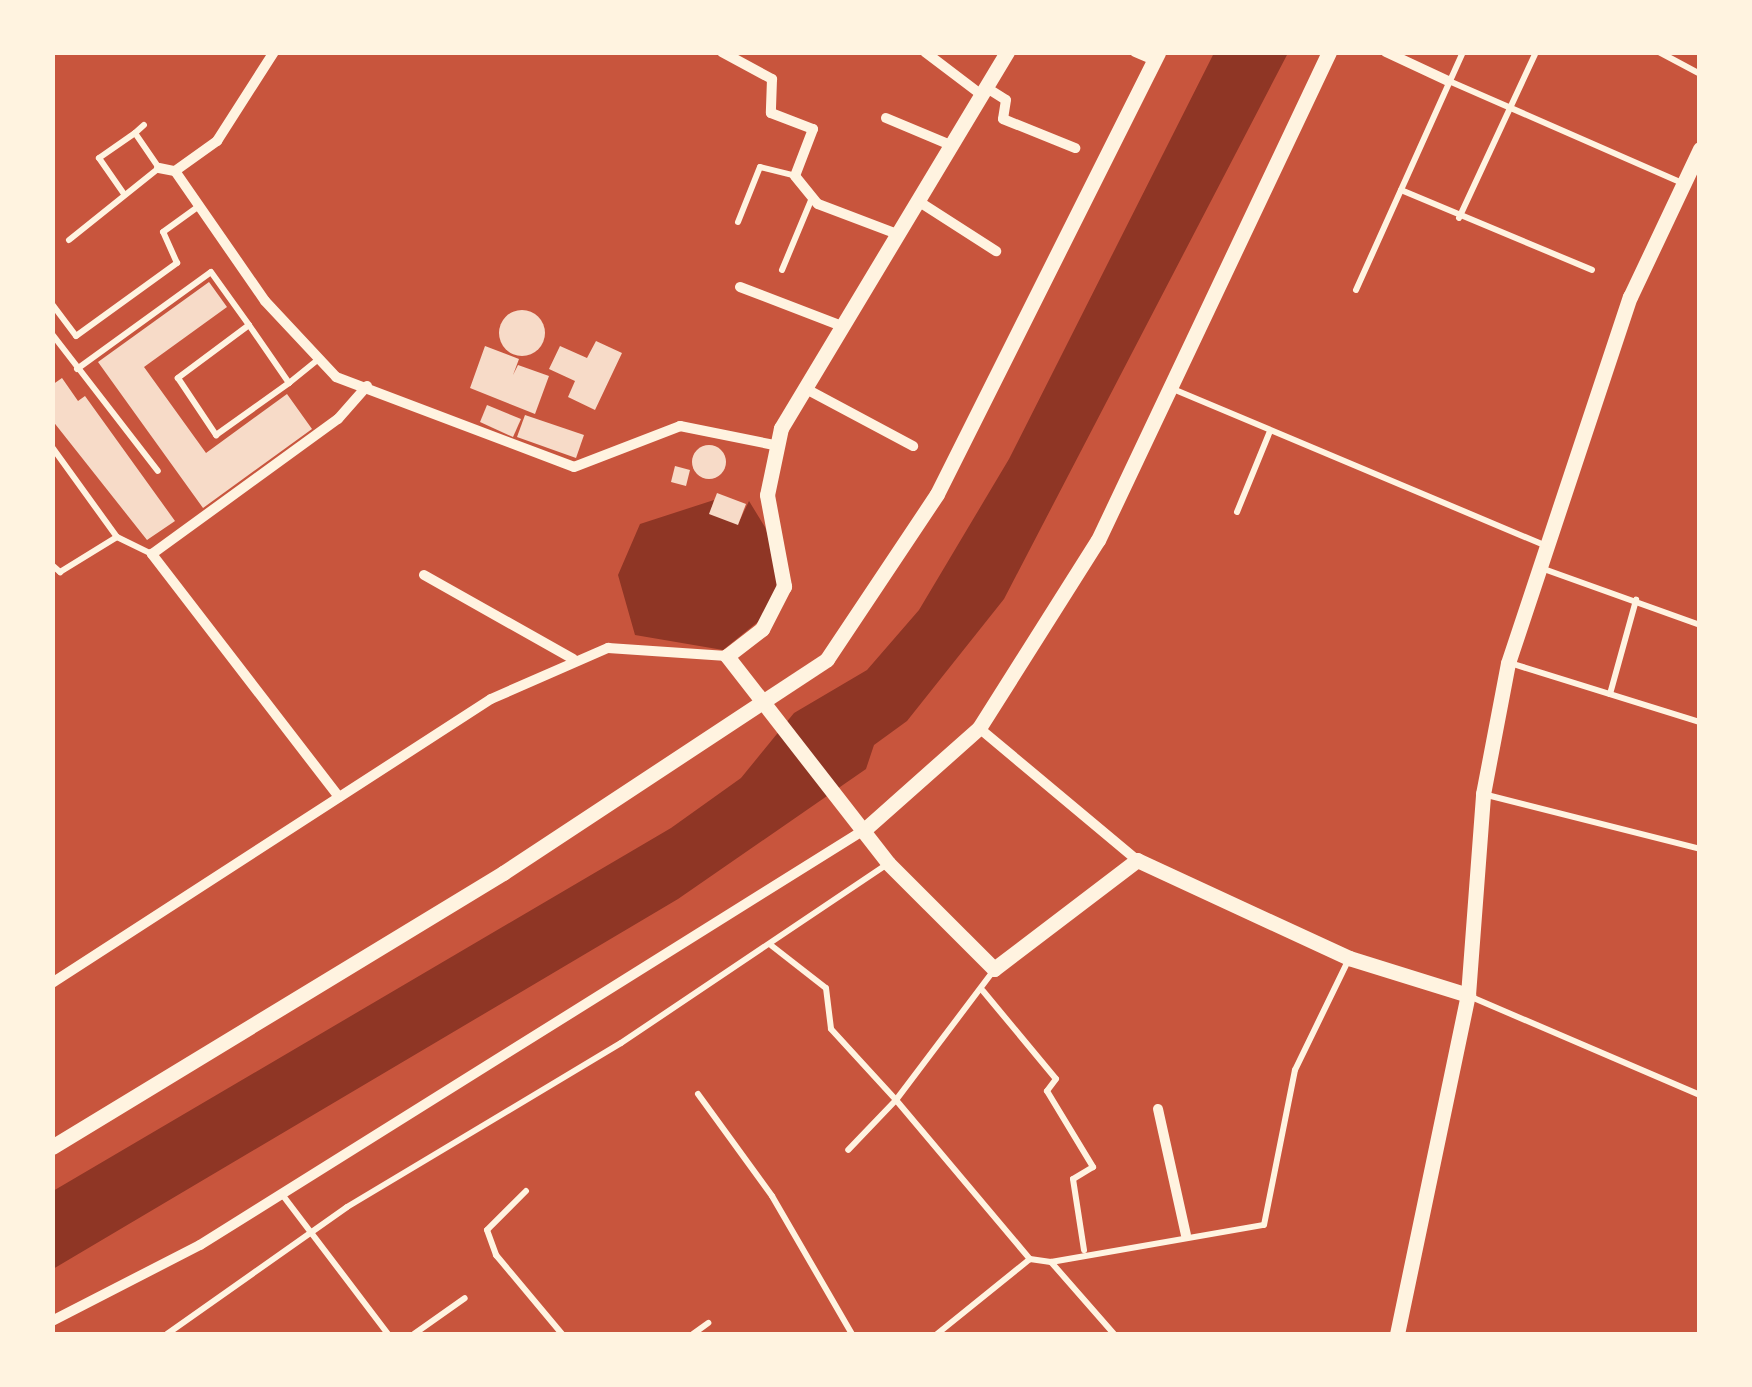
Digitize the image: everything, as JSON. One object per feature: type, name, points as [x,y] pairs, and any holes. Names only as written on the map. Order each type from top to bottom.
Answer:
[{"type":"street","points":[[158,168],[175,170],[237,120],[274,52]]},
{"type":"street","points":[[722,52],[772,79],[771,113],[813,129],[795,176],[812,197],[897,234]]},
{"type":"street","points":[[926,52],[985,92],[1006,100],[1003,119],[1075,148]]},
{"type":"street","points":[[52,982],[490,699],[573,659],[608,648],[726,656],[762,628],[784,586],[768,495],[774,445],[810,390],[948,144],[985,92],[1007,52]]},
{"type":"street","points":[[52,1147],[765,704],[827,659],[885,582],[1156,56],[1135,52]]},
{"type":"street","points":[[52,1321],[281,1194],[864,830],[979,728],[1098,540],[1330,52]]},
{"type":"street","points":[[1386,52],[1448,81]]},
{"type":"street","points":[[886,118],[948,144]]},
{"type":"street","points":[[1396,1334],[1468,995],[1483,794],[1508,663],[1630,297],[1700,149]]},
{"type":"street","points":[[175,170],[316,362],[367,386],[574,467],[680,426],[774,445]]},
{"type":"street","points":[[918,201],[996,250]]},
{"type":"street","points":[[740,288],[845,328]]},
{"type":"street","points":[[340,798],[152,554],[338,419],[367,386]]},
{"type":"street","points":[[810,390],[912,446]]},
{"type":"street","points":[[424,576],[573,659]]},
{"type":"street","points":[[726,656],[845,802],[888,863],[994,969],[1137,860]]},
{"type":"street","points":[[979,728],[1137,860],[1349,958],[1468,995]]},
{"type":"street","points":[[1158,1109],[1186,1235]]},
{"type":"lane","points":[[1356,290],[1462,52]]},
{"type":"lane","points":[[1460,218],[1536,52]]},
{"type":"lane","points":[[1659,52],[1700,74]]},
{"type":"lane","points":[[1448,81],[1684,183]]},
{"type":"lane","points":[[124,194],[98,158],[144,126]]},
{"type":"lane","points":[[69,240],[158,168],[135,133]]},
{"type":"lane","points":[[738,222],[760,167],[795,176]]},
{"type":"lane","points":[[1400,190],[1592,270]]},
{"type":"lane","points":[[782,270],[812,197]]},
{"type":"lane","points":[[52,304],[76,336],[177,263],[163,232],[199,206]]},
{"type":"lane","points":[[77,369],[211,272],[289,383]]},
{"type":"lane","points":[[249,325],[178,378],[216,436],[316,362]]},
{"type":"lane","points":[[52,334],[158,470]]},
{"type":"lane","points":[[1173,388],[1545,546]]},
{"type":"lane","points":[[1237,512],[1270,431]]},
{"type":"lane","points":[[52,448],[117,537],[152,554]]},
{"type":"lane","points":[[52,565],[56,575],[117,537]]},
{"type":"lane","points":[[1540,567],[1700,625]]},
{"type":"lane","points":[[1610,694],[1636,600]]},
{"type":"lane","points":[[1508,663],[1700,722]]},
{"type":"lane","points":[[1483,794],[1700,849]]},
{"type":"lane","points":[[167,1334],[308,1237],[772,946],[888,863]]},
{"type":"lane","points":[[772,946],[826,988],[830,1029],[896,1100],[1030,1259],[1051,1262],[1084,1250],[1264,1225],[1295,1070],[1349,958]]},
{"type":"lane","points":[[848,1150],[896,1100],[983,991],[994,969]]},
{"type":"lane","points":[[983,991],[1056,1080],[1047,1091],[1093,1167],[1073,1179],[1084,1250]]},
{"type":"lane","points":[[1468,995],[1700,1094]]},
{"type":"lane","points":[[698,1094],[772,1196],[852,1334]]},
{"type":"lane","points":[[526,1192],[486,1230],[496,1255],[562,1334]]},
{"type":"lane","points":[[281,1194],[308,1237],[388,1334]]},
{"type":"lane","points":[[937,1334],[1030,1259]]},
{"type":"lane","points":[[1051,1262],[1114,1334]]},
{"type":"lane","points":[[414,1334],[465,1298]]},
{"type":"lane","points":[[693,1334],[708,1323]]},
{"type":"shaded area","points":[[1214,53],[1288,53],[1004,599],[907,721],[874,745],[866,769],[678,899],[53,1269],[53,1191],[671,828],[741,778],[794,713],[867,670],[919,610],[1009,459]]},
{"type":"shaded area","points":[[714,500],[711,510],[739,522],[749,501],[765,527],[781,570],[774,609],[723,650],[635,635],[618,575],[640,524]]},
{"type":"building","points":[[209,282],[227,307],[144,367],[206,453],[287,394],[312,429],[203,508],[98,362]]},
{"type":"building","points":[[522,310],[538,317],[545,333],[538,349],[522,356],[506,349],[499,333],[506,317]]},
{"type":"building","points":[[596,341],[622,353],[595,410],[568,397],[575,381],[549,369],[560,346],[587,358]]},
{"type":"building","points":[[485,346],[519,359],[513,375],[518,365],[549,376],[535,414],[470,388]]},
{"type":"building","points":[[62,378],[78,401],[85,396],[175,521],[147,540],[52,420],[52,385]]},
{"type":"building","points":[[487,405],[521,419],[513,437],[480,422]]},
{"type":"building","points":[[525,415],[584,435],[576,458],[517,437]]},
{"type":"building","points":[[709,445],[721,450],[726,462],[721,474],[709,479],[697,474],[692,462],[697,450]]},
{"type":"building","points":[[675,466],[690,470],[686,486],[671,482]]},
{"type":"building","points":[[717,493],[746,504],[738,525],[709,514]]}]
